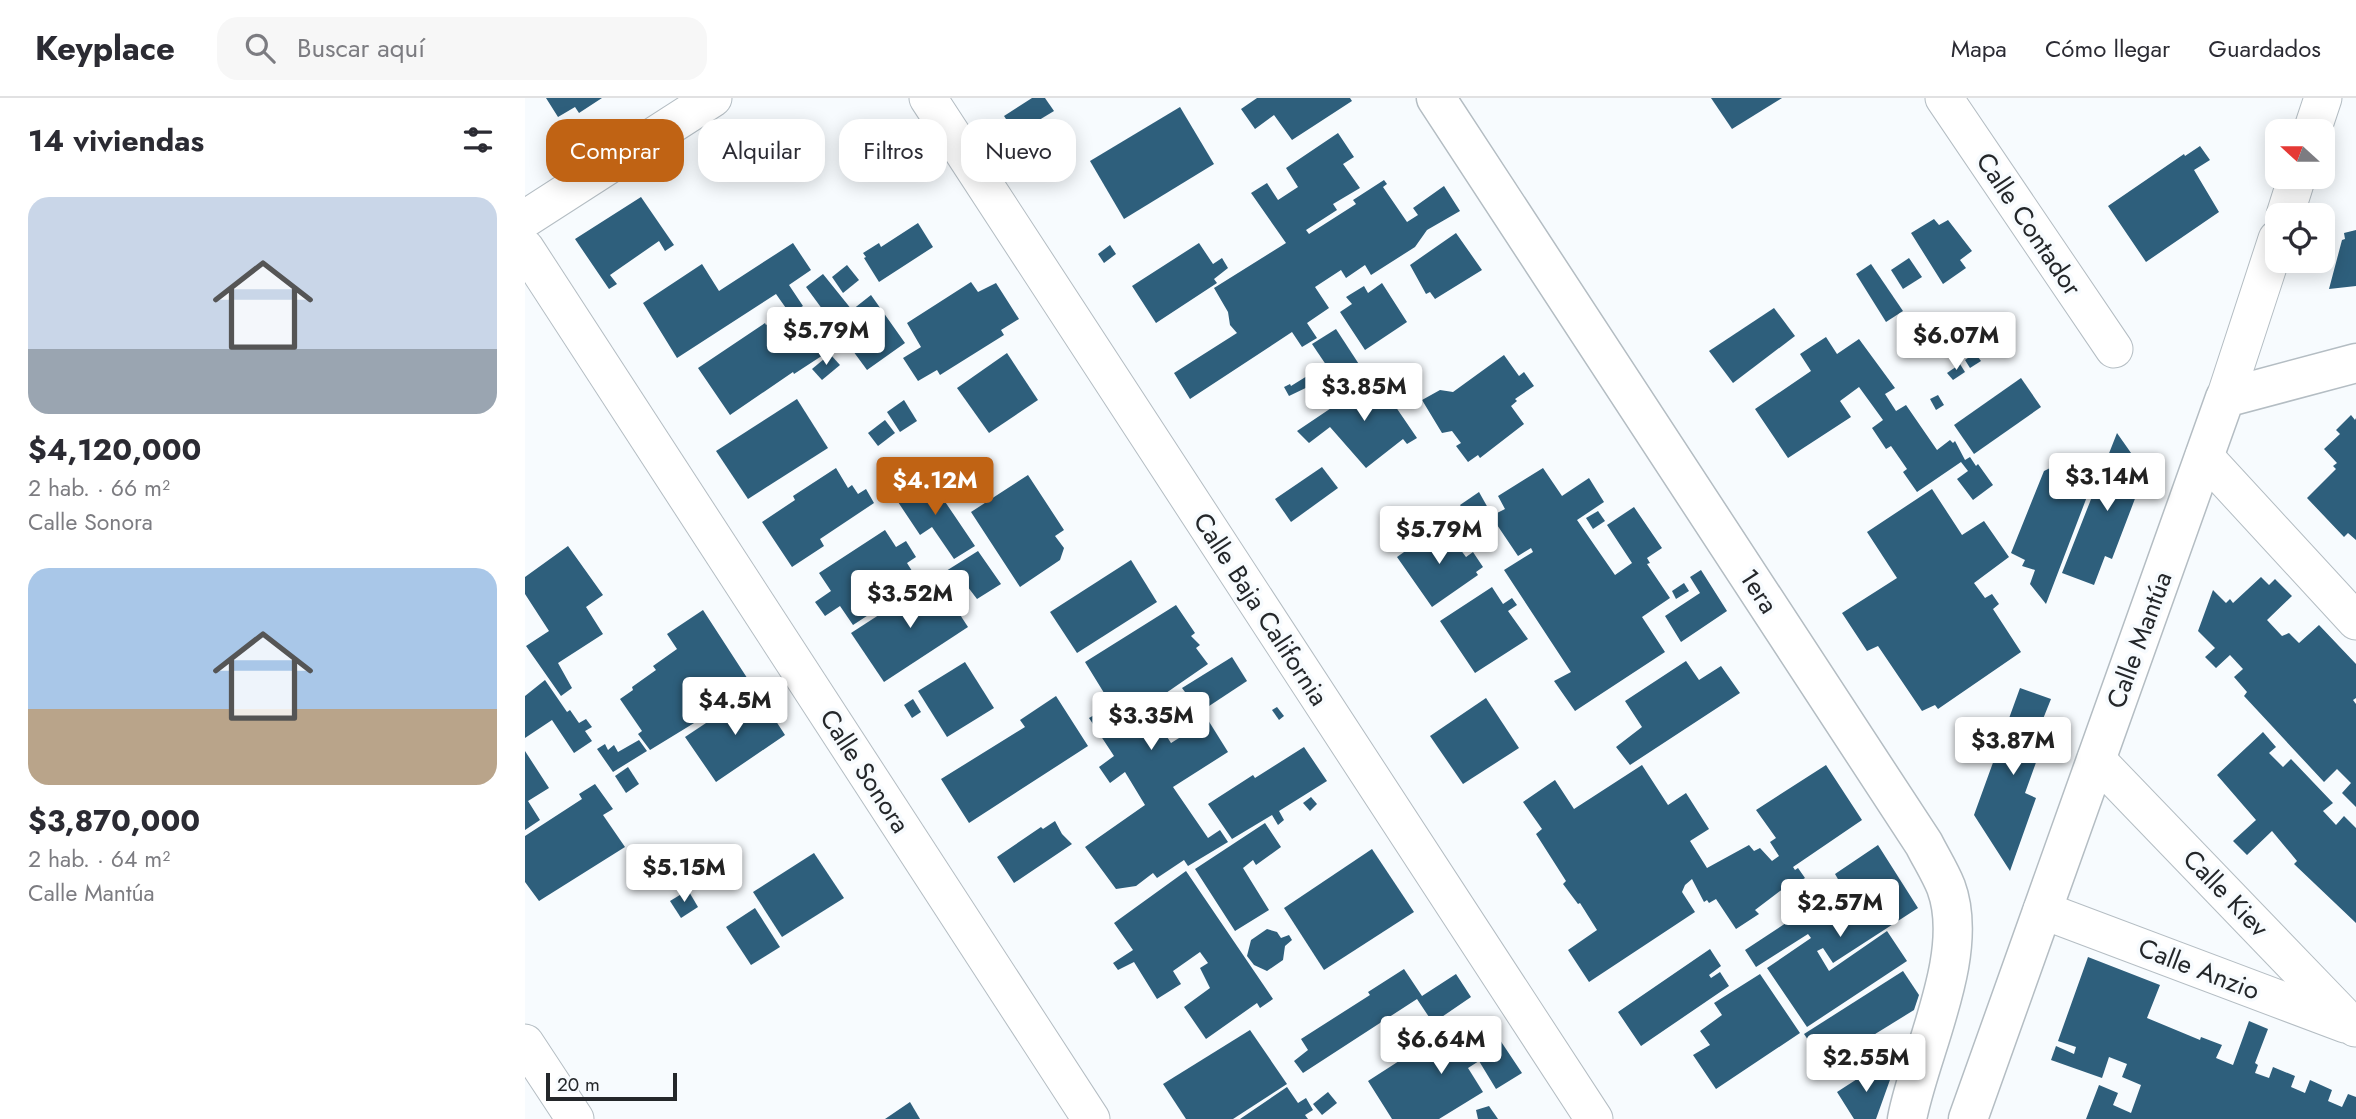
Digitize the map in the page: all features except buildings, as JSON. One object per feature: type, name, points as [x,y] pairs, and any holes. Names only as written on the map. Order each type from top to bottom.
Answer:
[{"type":"street","points":[[525,219],[713,98]]},
{"type":"street","name":"Calle Baja California","points":[[928,98],[1594,1119]]},
{"type":"street","name":"1era","points":[[1436,98],[1924,844],[1946,888],[1954,927],[1948,972],[1907,1119]]},
{"type":"street","name":"Calle Contador","points":[[1944,98],[2114,349]]},
{"type":"street","points":[[2316,119],[2323,98]]},
{"type":"street","name":"Calle Sonora","points":[[525,248],[1091,1119]]},
{"type":"street","name":"Calle Mantúa","points":[[1968,1119],[2225,398],[2266,273]]},
{"type":"street","points":[[2225,398],[2356,363]]},
{"type":"street","points":[[2204,456],[2356,621]]},
{"type":"street","name":"Calle Kiev","points":[[2096,759],[2355,1028]]},
{"type":"street","name":"Calle Anzio","points":[[2042,910],[2355,1028]]},
{"type":"street","points":[[525,1043],[575,1119]]}]
